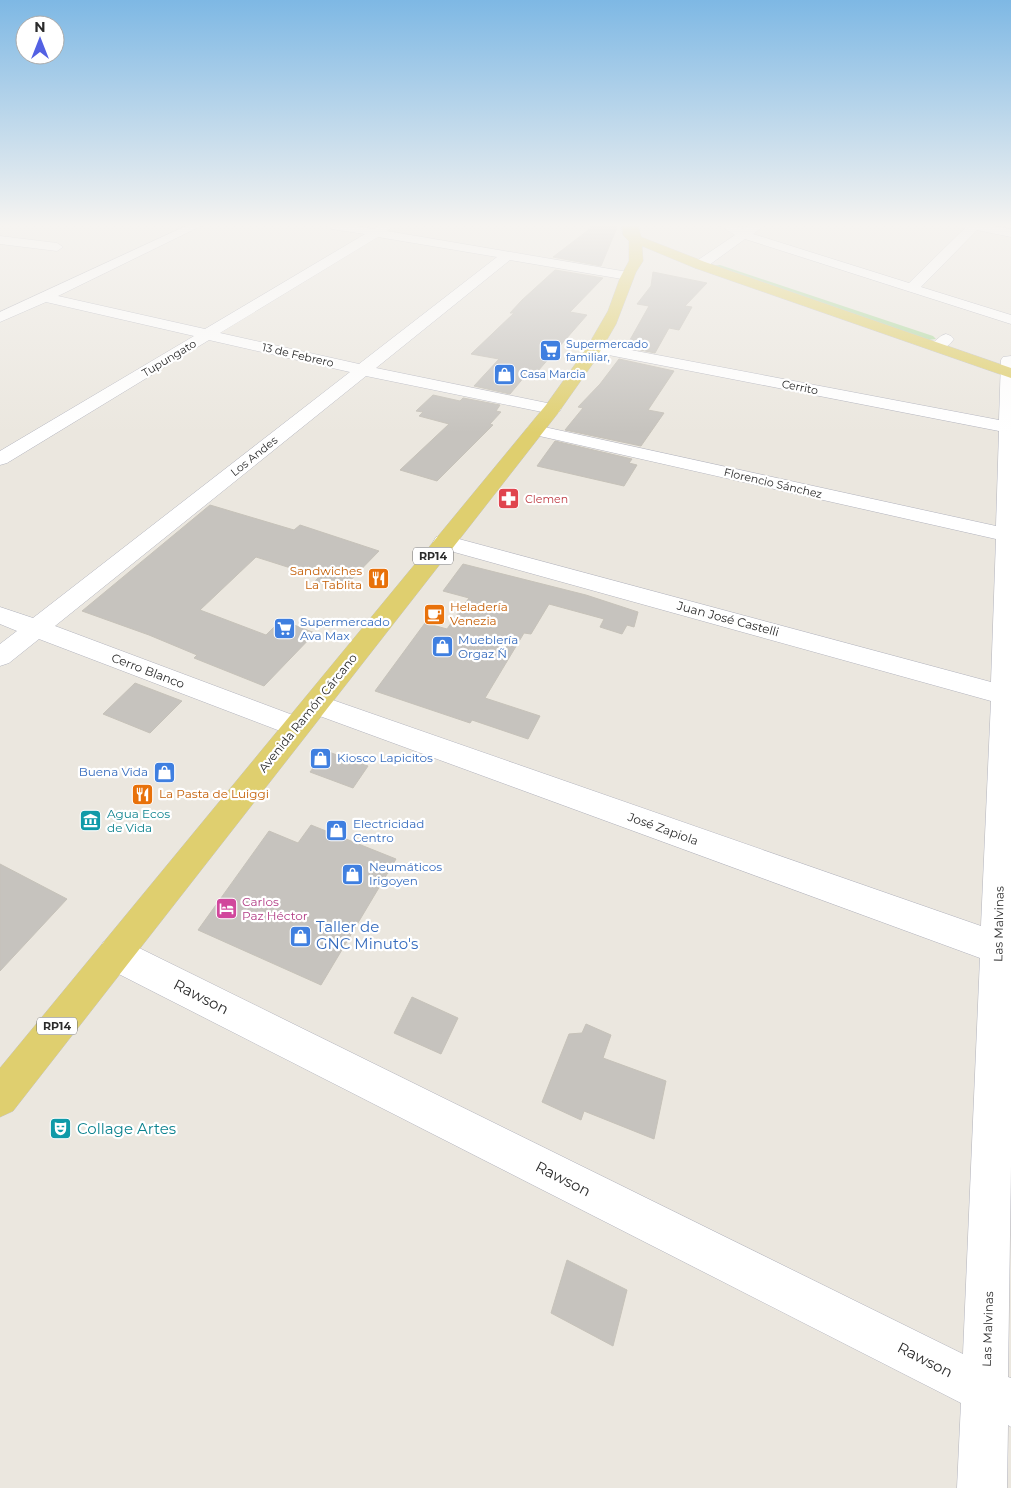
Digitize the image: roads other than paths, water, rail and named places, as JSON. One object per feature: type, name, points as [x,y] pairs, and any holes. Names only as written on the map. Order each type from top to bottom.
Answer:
[{"type":"main road","name":"Avenida Ramón Cárcano","points":[[0,1098],[552,409],[594,348],[615,310],[621,294]]},
{"type":"main road","points":[[799,294],[1010,367]]},
{"type":"street","points":[[0,318],[49,294]]},
{"type":"street","name":"Tupungato","points":[[0,459],[274,294]]},
{"type":"street","name":"Los Andes","points":[[0,657],[458,294]]},
{"type":"street","points":[[932,294],[1011,320]]},
{"type":"street","name":"13 de Febrero","points":[[44,297],[362,370],[552,409]]},
{"type":"street","name":"Cerrito","points":[[594,348],[1006,427]]},
{"type":"street","name":"Las Malvinas","points":[[982,1488],[999,1397],[1008,696],[1006,427],[1010,367]]},
{"type":"street","name":"Florencio Sánchez","points":[[535,430],[1008,535]]},
{"type":"street","name":"Juan José Castelli","points":[[444,542],[1008,696]]},
{"type":"street","name":"Cerro Blanco","points":[[0,615],[296,727]]},
{"type":"street","name":"José Zapiola","points":[[315,704],[1005,951]]},
{"type":"street","name":"Rawson","points":[[115,954],[999,1397]]},
{"type":"place","name":"Supermercado familiar,","points":[[550,350]]},
{"type":"place","name":"Casa Marcia","points":[[504,374]]},
{"type":"place","name":"Clemen","points":[[509,499]]},
{"type":"place","name":"Sandwiches La Tablita","points":[[378,578]]},
{"type":"place","name":"Heladería Venezia","points":[[434,614]]},
{"type":"place","name":"Supermercado Ava Max","points":[[284,629]]},
{"type":"place","name":"Mueblería Orgaz Ñ","points":[[442,647]]},
{"type":"place","name":"Kiosco Lapicitos","points":[[321,758]]},
{"type":"place","name":"Buena Vida","points":[[164,772]]},
{"type":"place","name":"La Pasta de Luiggi","points":[[143,794]]},
{"type":"place","name":"Agua Ecos de Vida","points":[[91,821]]},
{"type":"place","name":"Electricidad Centro","points":[[337,831]]},
{"type":"place","name":"Neumáticos Irigoyen","points":[[353,874]]},
{"type":"place","name":"Carlos Paz Héctor","points":[[226,909]]},
{"type":"place","name":"Taller de GNC Minuto's","points":[[300,936]]},
{"type":"place","name":"Collage Artes","points":[[61,1129]]}]
